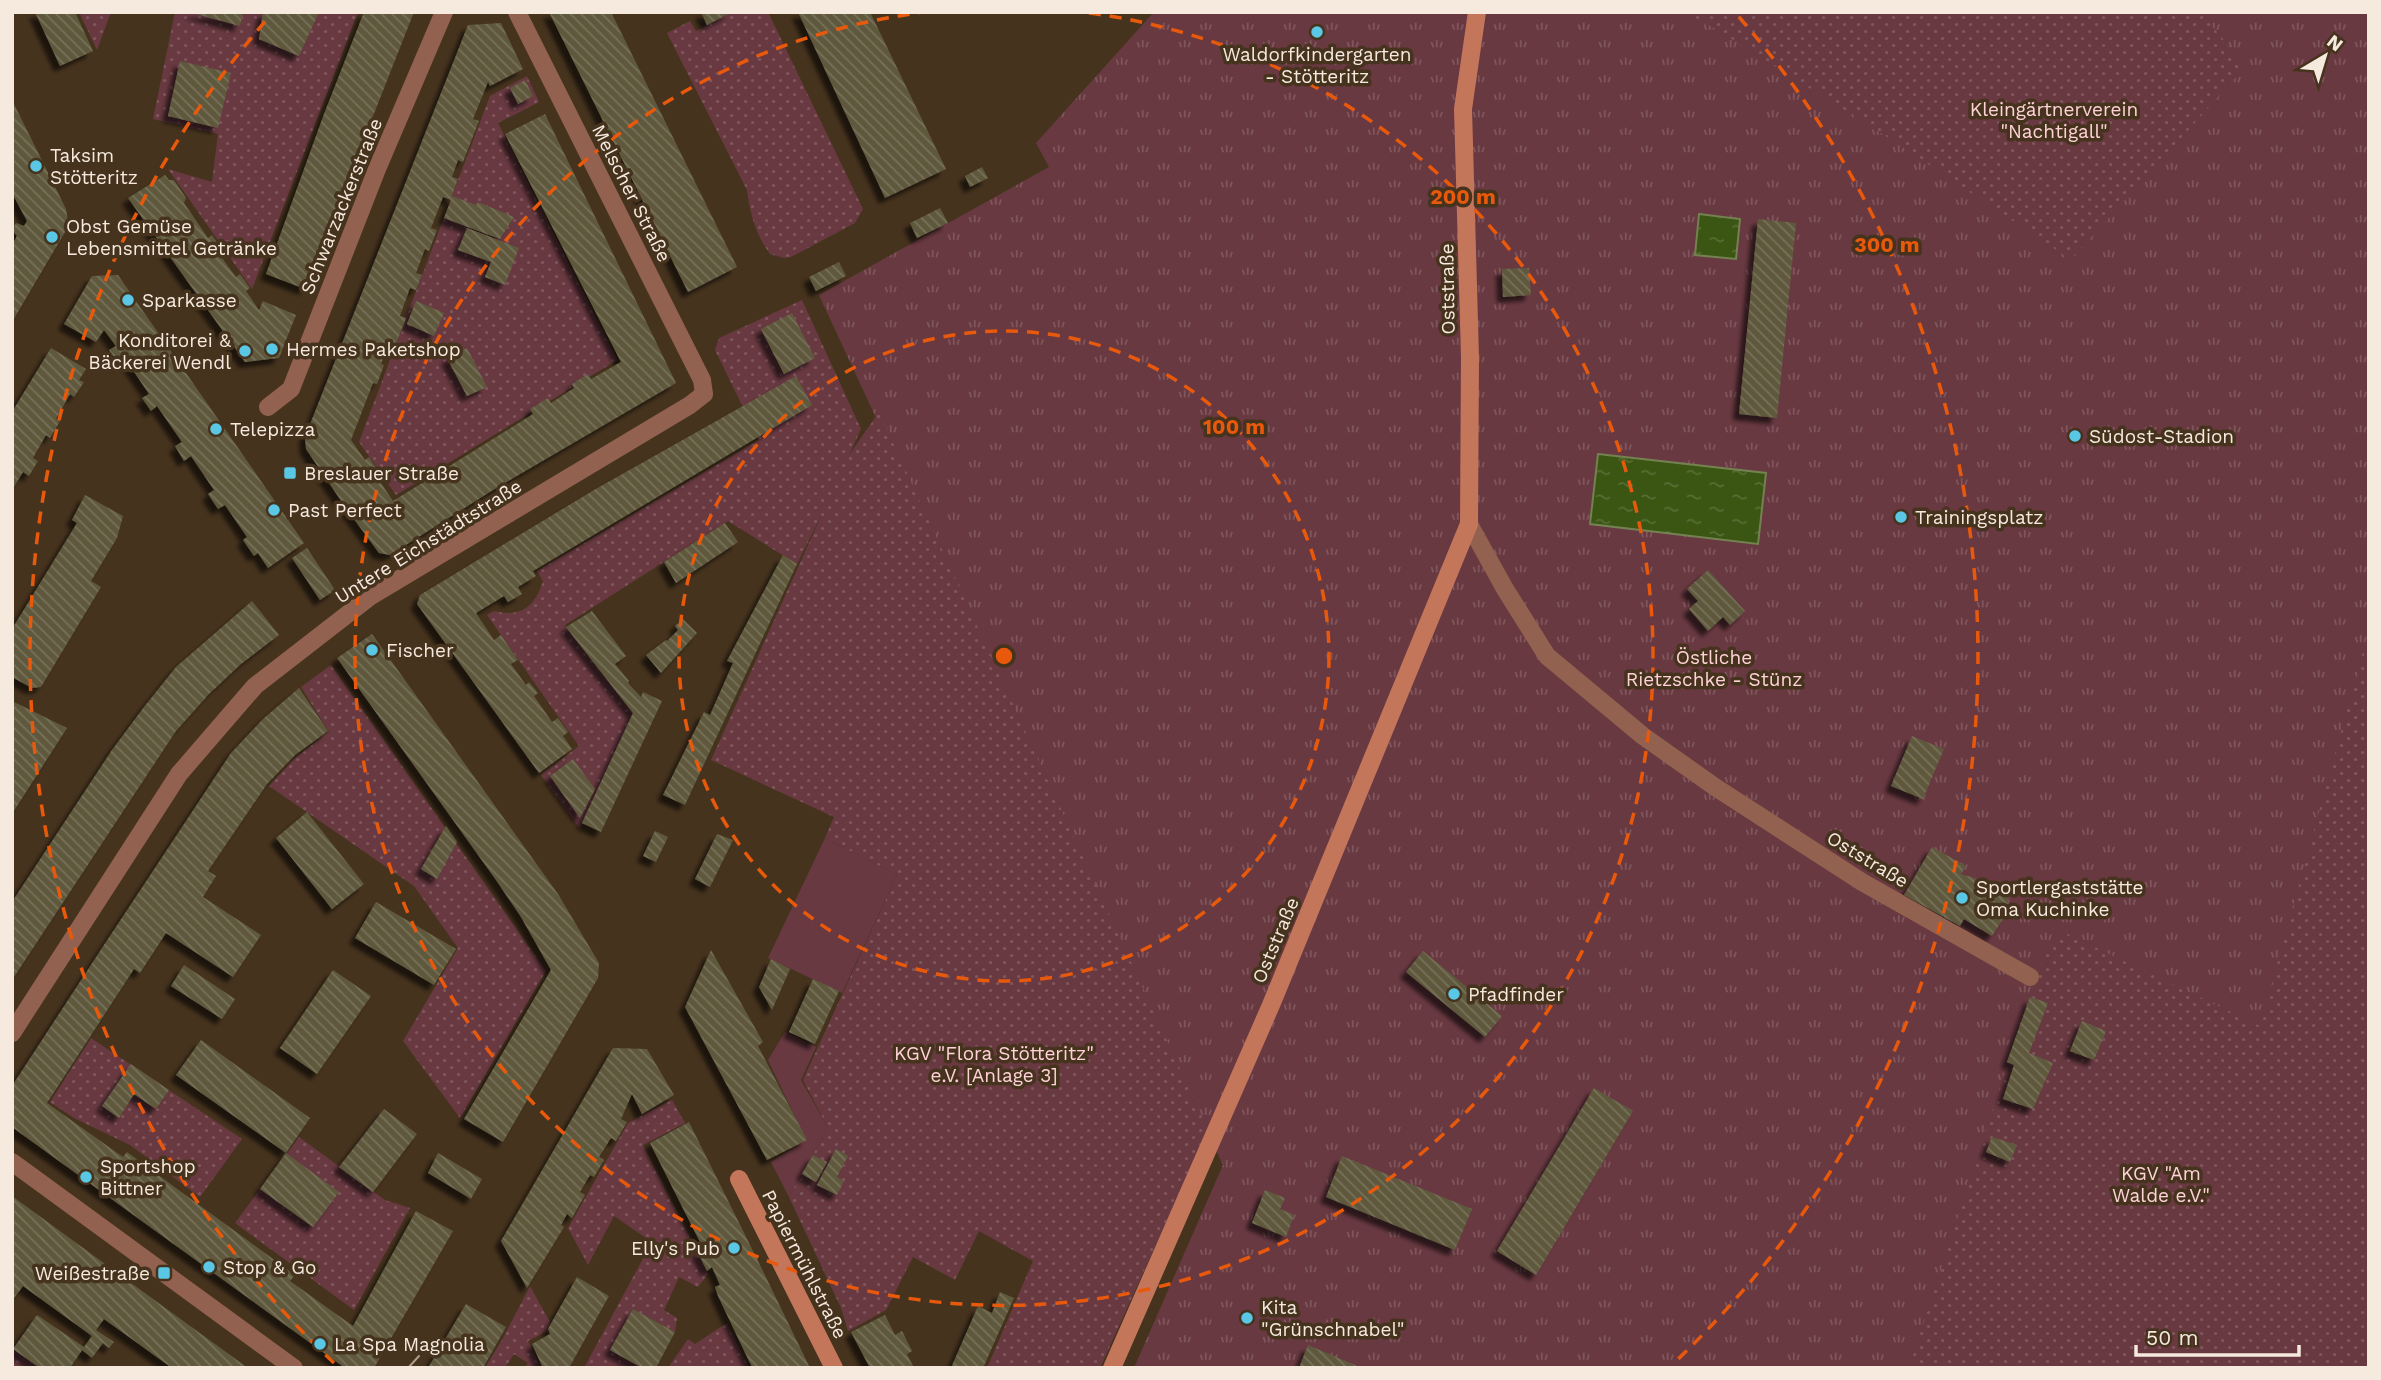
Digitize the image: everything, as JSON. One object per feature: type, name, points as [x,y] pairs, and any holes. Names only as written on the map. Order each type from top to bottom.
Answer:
[{"type":"street","name":"Schwarzackerstraße","points":[[268,407],[291,389],[377,169],[444,12]]},
{"type":"street","name":"Melscher Straße","points":[[517,12],[702,380],[704,394]]},
{"type":"street","name":"Oststraße","points":[[1112,1368],[1280,985],[1469,524],[1469,357],[1463,109],[1477,12]]},
{"type":"street","name":"Untere Eichstädtstraße","points":[[12,1033],[179,774],[255,686],[371,597],[690,405],[704,394]]},
{"type":"street","name":"Oststraße","points":[[1469,524],[1547,656],[1643,736],[1715,788],[1862,882],[2030,977]]},
{"type":"street","points":[[12,1162],[294,1368]]},
{"type":"street","name":"Papiermühlstraße","points":[[739,1179],[834,1368]]},
{"type":"green space","points":[[79,12],[111,12],[97,50]]},
{"type":"green space","points":[[175,12],[358,12],[252,289],[168,169],[212,182],[218,134],[153,119]]},
{"type":"green space","points":[[732,12],[768,12],[863,209],[855,223],[791,257],[770,254],[757,232],[747,190],[667,33],[690,21],[696,31]]},
{"type":"green space","name":"Östliche Rietzschke - Stünz","points":[[1154,12],[2369,12],[2369,1368],[1134,1368],[1223,1165],[819,295],[1049,167],[1036,143]]},
{"type":"green space","name":"Kleingärtnerverein \"Nachtigall\"","points":[[1684,12],[2200,12],[2246,66],[2071,260],[1895,142],[1716,29]]},
{"type":"green space","points":[[527,76],[539,102],[498,123],[617,360],[396,495],[359,442],[490,96]]},
{"type":"green space","name":"KGV \"Flora Stötteritz\" e.V. [Anlage 3]","points":[[802,300],[861,429],[849,455],[879,412],[1208,1130],[1100,1368],[987,1368],[1033,1261],[979,1231],[955,1280],[913,1257],[886,1310],[848,1331],[841,1308],[789,1197],[828,1128],[803,1080],[897,875],[825,838],[834,817],[711,760],[823,512],[797,564],[728,521],[565,625],[633,713],[580,829],[541,775],[579,746],[487,615],[494,611],[512,613],[526,608],[536,597],[543,581],[537,571],[759,440],[715,350],[719,338]]},
{"type":"green space","name":"KGV \"Am Walde e.V.\"","points":[[2369,630],[2369,1368],[1909,1368],[2037,972],[2059,930],[2260,1026]]},
{"type":"green space","points":[[331,665],[546,971],[460,1118],[403,1041],[458,948],[414,886],[269,786],[295,758],[329,732],[301,687]]},
{"type":"green space","points":[[825,838],[897,875],[842,993],[768,958]]},
{"type":"green space","points":[[785,1032],[816,1047],[801,1080],[828,1128],[789,1197],[771,1162],[806,1140],[768,1060]]},
{"type":"green space","points":[[91,1038],[242,1139],[200,1197],[130,1145],[74,1118],[50,1102]]},
{"type":"green space","points":[[672,1100],[685,1123],[643,1145],[708,1274],[698,1287],[679,1277],[664,1310],[677,1318],[675,1332],[633,1309],[611,1350],[640,1368],[584,1368],[652,1242],[614,1216],[588,1265],[568,1228],[628,1123]]},
{"type":"green space","points":[[299,1137],[385,1200],[410,1208],[354,1310],[235,1223]]},
{"type":"green space","points":[[530,1286],[550,1322],[547,1331],[528,1341],[541,1368],[525,1368],[528,1363],[514,1354],[505,1368],[485,1368],[502,1340]]},
{"type":"green space","points":[[727,1323],[749,1368],[668,1368],[688,1339],[695,1344]]},
{"type":"green space","points":[[13,1349],[41,1368],[12,1368]]},
{"type":"water","points":[[1699,214],[1740,219],[1736,259],[1695,255]]},
{"type":"water","points":[[1598,454],[1766,473],[1758,544],[1590,524]]},
{"type":"building","points":[[35,12],[75,12],[93,51],[60,66]]},
{"type":"building","points":[[189,12],[243,12],[240,26]]},
{"type":"building","points":[[263,12],[319,12],[299,56],[259,39]]},
{"type":"building","points":[[364,12],[414,12],[305,289],[266,274]]},
{"type":"building","points":[[549,12],[611,12],[737,267],[688,292]]},
{"type":"building","points":[[701,12],[732,12],[707,25]]},
{"type":"building","points":[[798,12],[870,12],[946,169],[885,198]]},
{"type":"building","points":[[501,23],[523,69],[490,86],[488,82],[473,119],[479,121],[463,162],[458,160],[452,177],[458,179],[452,196],[476,205],[478,202],[514,217],[500,239],[444,218],[451,200],[443,197],[431,228],[437,230],[429,251],[425,249],[416,273],[422,275],[416,290],[410,288],[400,316],[406,318],[396,344],[389,342],[377,384],[373,383],[351,440],[365,460],[369,457],[378,471],[375,474],[393,501],[533,414],[530,409],[548,398],[551,403],[574,388],[572,384],[588,374],[591,379],[621,362],[505,134],[545,114],[676,383],[493,490],[390,555],[379,553],[306,449],[305,437],[468,25]]},
{"type":"building","points":[[180,61],[231,73],[218,128],[168,116]]},
{"type":"building","points":[[525,80],[533,96],[518,104],[510,88]]},
{"type":"building","points":[[12,100],[66,209],[68,220],[65,232],[12,322],[12,245],[17,236],[12,230],[16,223],[24,226],[27,221],[12,193]]},
{"type":"building","points":[[982,167],[988,178],[970,187],[965,176]]},
{"type":"building","points":[[165,175],[169,180],[174,180],[186,198],[184,203],[208,238],[212,235],[223,251],[219,254],[236,277],[240,274],[250,288],[246,291],[259,310],[263,301],[296,315],[279,358],[245,362],[128,198]]},
{"type":"building","points":[[940,208],[948,223],[917,238],[910,223]]},
{"type":"building","points":[[1758,219],[1796,223],[1777,418],[1739,414]]},
{"type":"building","points":[[467,228],[519,248],[505,285],[485,277],[491,262],[458,250]]},
{"type":"building","points":[[839,262],[846,276],[816,291],[809,277]]},
{"type":"building","points":[[1529,268],[1531,295],[1503,297],[1502,269]]},
{"type":"building","points":[[118,275],[304,543],[268,568],[258,553],[254,556],[243,540],[247,537],[225,505],[218,509],[208,494],[214,490],[191,456],[184,461],[175,446],[182,442],[157,406],[151,411],[142,398],[149,394],[126,360],[119,365],[109,350],[116,346],[104,330],[96,342],[64,324],[92,276]]},
{"type":"building","points":[[416,301],[444,313],[434,336],[407,324]]},
{"type":"building","points":[[792,313],[815,358],[784,374],[761,329]]},
{"type":"building","points":[[51,348],[86,369],[79,380],[84,382],[74,397],[70,394],[56,419],[60,421],[50,438],[46,435],[33,458],[38,461],[29,476],[23,472],[12,490],[12,412]]},
{"type":"building","points":[[467,348],[487,387],[467,396],[447,358]]},
{"type":"building","points":[[796,376],[812,405],[533,571],[536,576],[518,587],[522,594],[508,602],[504,596],[476,613],[494,640],[501,635],[518,660],[511,664],[526,685],[529,682],[538,693],[534,696],[552,722],[558,718],[568,732],[563,736],[572,749],[539,773],[417,604],[420,595],[594,490]]},
{"type":"building","points":[[85,495],[123,516],[117,538],[91,581],[101,587],[41,687],[32,688],[12,677],[12,629],[77,523],[72,520]]},
{"type":"building","points":[[725,523],[738,542],[676,583],[664,562]]},
{"type":"building","points":[[307,548],[335,590],[320,600],[292,558]]},
{"type":"building","points":[[783,555],[797,564],[685,805],[663,795],[704,712],[710,715],[733,663],[727,661]]},
{"type":"building","points":[[1708,570],[1745,611],[1730,625],[1723,617],[1708,631],[1689,609],[1698,601],[1687,589]]},
{"type":"building","points":[[252,601],[279,635],[241,664],[176,731],[12,980],[12,902],[112,750],[144,707],[176,667]]},
{"type":"building","points":[[592,611],[626,656],[615,664],[628,683],[641,697],[643,692],[662,701],[601,832],[582,823],[633,713],[566,627]]},
{"type":"building","points":[[683,619],[697,633],[661,673],[646,655],[667,641],[678,630],[675,626]]},
{"type":"building","points":[[372,634],[558,894],[599,963],[598,978],[503,1142],[464,1119],[551,970],[496,880],[337,658]]},
{"type":"building","points":[[299,688],[328,731],[295,755],[267,784],[208,871],[216,876],[203,897],[261,935],[233,977],[166,933],[140,973],[134,969],[47,1103],[123,1157],[127,1152],[295,1275],[290,1281],[353,1326],[416,1211],[453,1231],[374,1368],[345,1368],[12,1127],[12,1086],[102,948],[231,753],[263,719]]},
{"type":"building","points":[[12,701],[67,728],[12,814]]},
{"type":"building","points":[[1912,736],[1944,749],[1923,799],[1891,786]]},
{"type":"building","points":[[573,759],[595,789],[580,818],[550,776]]},
{"type":"building","points":[[307,812],[364,884],[332,909],[276,838]]},
{"type":"building","points":[[446,826],[457,842],[437,879],[421,869]]},
{"type":"building","points":[[655,831],[668,837],[656,862],[643,856]]},
{"type":"building","points":[[717,834],[733,840],[710,887],[695,879]]},
{"type":"building","points":[[1932,847],[1966,866],[1961,874],[2011,889],[2003,919],[1992,936],[1964,919],[1960,926],[1904,895]]},
{"type":"building","points":[[376,902],[456,949],[434,985],[355,938]]},
{"type":"building","points":[[711,950],[763,1042],[758,1046],[807,1140],[767,1160],[685,1007]]},
{"type":"building","name":"Pfadfinder","points":[[1423,951],[1502,1016],[1485,1037],[1406,972]]},
{"type":"building","points":[[771,959],[790,969],[772,1010],[759,987]]},
{"type":"building","points":[[184,965],[235,999],[222,1019],[171,986]]},
{"type":"building","points":[[333,970],[371,996],[317,1074],[280,1048]]},
{"type":"building","points":[[813,979],[839,991],[815,1044],[789,1032]]},
{"type":"building","points":[[2030,997],[2048,1003],[2029,1053],[2053,1063],[2033,1109],[2003,1099],[2014,1065],[2007,1062]]},
{"type":"building","points":[[2082,1021],[2106,1031],[2094,1060],[2070,1051]]},
{"type":"building","points":[[201,1040],[310,1118],[286,1153],[176,1075]]},
{"type":"building","points":[[613,1048],[647,1049],[674,1095],[642,1114],[632,1094],[621,1119],[627,1122],[616,1141],[611,1138],[599,1157],[604,1160],[594,1177],[590,1175],[580,1192],[585,1195],[572,1218],[567,1214],[561,1225],[564,1227],[527,1288],[501,1241]]},
{"type":"building","points":[[131,1064],[169,1090],[156,1109],[134,1094],[119,1118],[102,1106]]},
{"type":"building","points":[[1594,1088],[1633,1111],[1536,1275],[1497,1251]]},
{"type":"building","points":[[384,1109],[417,1134],[373,1192],[339,1167]]},
{"type":"building","points":[[689,1122],[810,1368],[753,1368],[749,1361],[718,1296],[715,1287],[720,1285],[712,1267],[707,1271],[697,1251],[703,1248],[650,1143]]},
{"type":"building","points":[[1992,1137],[2017,1145],[2010,1162],[1986,1152]]},
{"type":"building","points":[[836,1149],[848,1156],[837,1177],[844,1181],[837,1195],[817,1185]]},
{"type":"building","points":[[286,1153],[339,1192],[313,1227],[260,1189]]},
{"type":"building","points":[[438,1153],[482,1179],[471,1199],[428,1173]]},
{"type":"building","points":[[813,1155],[827,1162],[816,1182],[802,1174]]},
{"type":"building","points":[[1342,1156],[1472,1209],[1455,1250],[1326,1197]]},
{"type":"building","points":[[1265,1190],[1285,1198],[1280,1209],[1294,1215],[1286,1237],[1252,1223]]},
{"type":"building","points":[[12,1196],[248,1368],[172,1368],[104,1319],[96,1330],[114,1342],[109,1348],[103,1343],[92,1358],[82,1350],[70,1368],[40,1368],[13,1349],[37,1315],[84,1347],[92,1336],[23,1286],[12,1301]]},
{"type":"building","points":[[577,1277],[609,1296],[569,1368],[543,1368],[532,1344],[550,1334],[548,1329]]},
{"type":"building","points":[[1000,1292],[1014,1298],[983,1368],[951,1368],[978,1306],[992,1313]]},
{"type":"building","points":[[466,1304],[506,1327],[483,1368],[428,1368]]},
{"type":"building","points":[[633,1309],[675,1332],[656,1368],[642,1368],[610,1350]]},
{"type":"building","points":[[885,1315],[895,1335],[902,1331],[912,1351],[907,1354],[914,1368],[870,1368],[851,1332]]},
{"type":"building","points":[[1308,1345],[1362,1368],[1299,1368]]},
{"type":"tram line","points":[[408,1368],[419,1356]]},
{"type":"place","name":"Waldorfkindergarten - Stötteritz","points":[[1317,32]]},
{"type":"place","name":"Taksim Stötteritz","points":[[36,166]]},
{"type":"place","name":"Obst Gemüse Lebensmittel Getränke","points":[[52,237]]},
{"type":"place","name":"Sparkasse","points":[[128,300]]},
{"type":"place","name":"Hermes Paketshop","points":[[272,349]]},
{"type":"place","name":"Konditorei & Bäckerei Wendl","points":[[245,351]]},
{"type":"place","name":"Telepizza","points":[[216,429]]},
{"type":"place","name":"Südost-Stadion","points":[[2075,436]]},
{"type":"place","name":"Breslauer Straße","points":[[290,473]]},
{"type":"place","name":"Past Perfect","points":[[274,510]]},
{"type":"place","name":"Trainingsplatz","points":[[1901,517]]},
{"type":"place","name":"Fischer","points":[[372,650]]},
{"type":"place","name":"Sportlergaststätte Oma Kuchinke","points":[[1962,898]]},
{"type":"place","name":"Pfadfinder","points":[[1454,994]]},
{"type":"place","name":"Sportshop Bittner","points":[[86,1177]]},
{"type":"place","name":"Elly's Pub","points":[[734,1248]]},
{"type":"place","name":"Stop & Go","points":[[209,1267]]},
{"type":"place","name":"Weißestraße","points":[[164,1273]]},
{"type":"place","name":"Kita \"Grünschnabel\"","points":[[1247,1318]]},
{"type":"place","name":"La Spa Magnolia","points":[[320,1344]]}]
